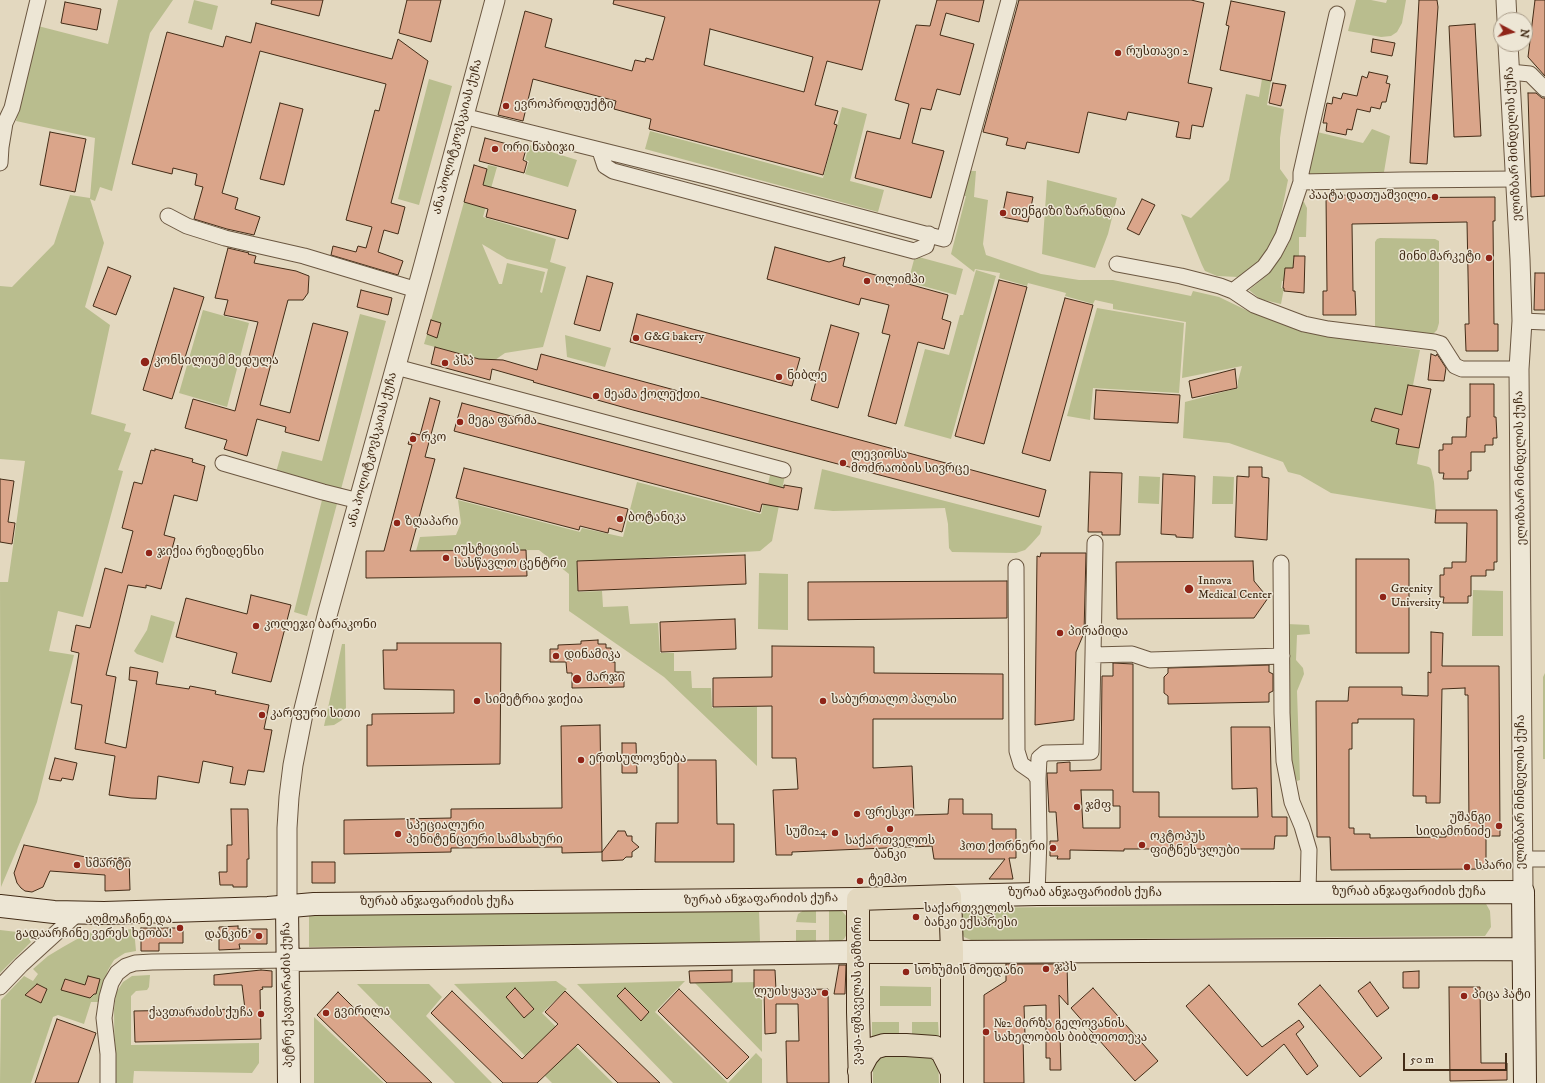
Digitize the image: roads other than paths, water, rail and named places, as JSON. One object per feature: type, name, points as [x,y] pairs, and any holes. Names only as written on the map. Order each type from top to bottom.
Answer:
[{"type":"main road","name":"ზურაბ ანჯაფარიძის ქუჩა","points":[[0,906],[78,913],[260,908],[314,904],[858,899],[1037,894],[1522,892]]},
{"type":"main road","points":[[1522,892],[1525,1083]]},
{"type":"main road","points":[[950,896],[952,952],[952,1078]]},
{"type":"main road","name":"ვაჟა-ფშაველას გამზირი","points":[[858,899],[860,1077]]},
{"type":"main road","name":"პეტრე ქავთარაძის ქუჩა","points":[[287,906],[289,1083]]},
{"type":"main road","points":[[288,960],[858,952],[1523,949]]},
{"type":"main road","points":[[860,1077],[870,1052],[878,1046],[924,1045],[939,1049],[952,1078]]},
{"type":"street","points":[[0,167],[8,149],[12,108],[38,0]]},
{"type":"street","name":"ანა პოლიტკოვსკაიას ქუჩა","points":[[287,906],[287,836],[289,797],[299,731],[328,612],[495,0]]},
{"type":"street","points":[[463,116],[600,151],[614,153],[944,238],[1009,0]]},
{"type":"street","points":[[1506,0],[1507,12]]},
{"type":"street","points":[[1233,291],[1264,267],[1274,253],[1283,236],[1301,182],[1301,173],[1337,14]]},
{"type":"street","name":"ელიზბარ მინდელის ქუჩა","points":[[1509,52],[1522,321],[1519,369],[1522,892]]},
{"type":"street","points":[[1510,72],[1530,74],[1545,89]]},
{"type":"street","points":[[0,163],[5,123],[12,108]]},
{"type":"street","points":[[600,151],[605,166],[612,171],[914,251],[926,246],[929,234]]},
{"type":"street","points":[[1301,182],[1515,179]]},
{"type":"street","points":[[168,216],[187,226],[209,233],[304,256],[417,290]]},
{"type":"street","points":[[1117,264],[1196,279],[1233,291],[1254,305],[1304,324],[1328,329],[1441,344],[1455,366],[1462,369],[1519,369]]},
{"type":"street","points":[[1522,321],[1545,322]]},
{"type":"street","points":[[396,367],[782,470]]},
{"type":"street","points":[[223,463],[359,501]]},
{"type":"street","points":[[1037,894],[1039,758],[1045,753],[1091,752],[1095,543]]},
{"type":"street","points":[[1281,563],[1284,761],[1292,802],[1302,826],[1309,850],[1308,893]]},
{"type":"street","points":[[1016,567],[1017,751],[1022,764],[1034,773],[1038,779]]},
{"type":"street","points":[[1093,655],[1132,654],[1150,660],[1282,656]]},
{"type":"street","points":[[1523,859],[1545,859]]},
{"type":"street","points":[[0,987],[21,965],[78,913]]},
{"type":"street","points":[[108,1083],[108,1054],[104,1018],[107,996],[117,973],[126,966],[135,963],[152,962],[288,960]]},
{"type":"place","name":"რუსთავი 2","points":[[1118,53]]},
{"type":"place","name":"ევროპროდუქტი","points":[[506,106]]},
{"type":"place","name":"ორი ნაბიჯი","points":[[495,149]]},
{"type":"place","name":"პაატა დათუაშვილი","points":[[1435,197]]},
{"type":"place","name":"თენგიზი ზარანდია","points":[[1003,213]]},
{"type":"place","name":"მინი მარკეტი","points":[[1489,258]]},
{"type":"place","name":"ოლიმპი","points":[[867,281]]},
{"type":"place","name":"G&G bakery","points":[[636,338]]},
{"type":"place","name":"კონსილიუმ მედულა","points":[[145,362]]},
{"type":"place","name":"პსპ","points":[[445,363]]},
{"type":"place","name":"ნიბლე","points":[[779,377]]},
{"type":"place","name":"მეამა ქოლექთი","points":[[596,396]]},
{"type":"place","name":"მეგა ფარმა","points":[[460,422]]},
{"type":"place","name":"რკო","points":[[413,439]]},
{"type":"place","name":"ლევიოსა მოძრაობის სივრცე","points":[[843,463]]},
{"type":"place","name":"ბოტანიკა","points":[[620,519]]},
{"type":"place","name":"ზღაპარი","points":[[397,523]]},
{"type":"place","name":"ჯიქია რეზიდენსი","points":[[149,553]]},
{"type":"place","name":"იუსტიციის სასწავლო ცენტრი","points":[[446,558]]},
{"type":"place","name":"Innova Medical Center","points":[[1189,589]]},
{"type":"place","name":"Greenity University","points":[[1383,597]]},
{"type":"place","name":"კოლეჯი ბარაკონი","points":[[256,626]]},
{"type":"place","name":"პირამიდა","points":[[1060,633]]},
{"type":"place","name":"დინამიკა","points":[[556,656]]},
{"type":"place","name":"მარჯი","points":[[577,679]]},
{"type":"place","name":"სიმეტრია ჯიქია","points":[[477,701]]},
{"type":"place","name":"საბურთალო პალასი","points":[[823,701]]},
{"type":"place","name":"კარფური სითი","points":[[262,715]]},
{"type":"place","name":"ერთსულოვნება","points":[[581,760]]},
{"type":"place","name":"ჯმფ","points":[[1077,807]]},
{"type":"place","name":"ფრესკო","points":[[857,814]]},
{"type":"place","name":"უშანგი სიდამონიძე","points":[[1499,826]]},
{"type":"place","name":"საქართველოს ბანკი","points":[[890,829]]},
{"type":"place","name":"სუში24","points":[[835,833]]},
{"type":"place","name":"სპეციალური პენიტენციური სამსახური","points":[[398,834]]},
{"type":"place","name":"ოკტოპუს ფიტნეს კლუბი","points":[[1142,845]]},
{"type":"place","name":"ჰოთ ქორნერი","points":[[1053,848]]},
{"type":"place","name":"სმარტი","points":[[77,865]]},
{"type":"place","name":"სპარი","points":[[1467,867]]},
{"type":"place","name":"ტემპო","points":[[860,881]]},
{"type":"place","name":"საქართველოს ბანკი ექსპრესი","points":[[916,917]]},
{"type":"place","name":"აღმოაჩინე და გადაარჩინე ვერეს ხეობა!","points":[[180,928]]},
{"type":"place","name":"დანკინ'","points":[[259,936]]},
{"type":"place","name":"ჯპს","points":[[1046,969]]},
{"type":"place","name":"სოხუმის მოედანი","points":[[906,972]]},
{"type":"place","name":"ლუის ყავა","points":[[825,993]]},
{"type":"place","name":"პიცა ჰატი","points":[[1464,996]]},
{"type":"place","name":"გვირილა","points":[[326,1013]]},
{"type":"place","name":"ქავთარაძის ქუჩა","points":[[261,1014]]},
{"type":"place","name":"№2 მირზა გელოვანის სახელობის ბიბლიოთეკა","points":[[986,1032]]}]
